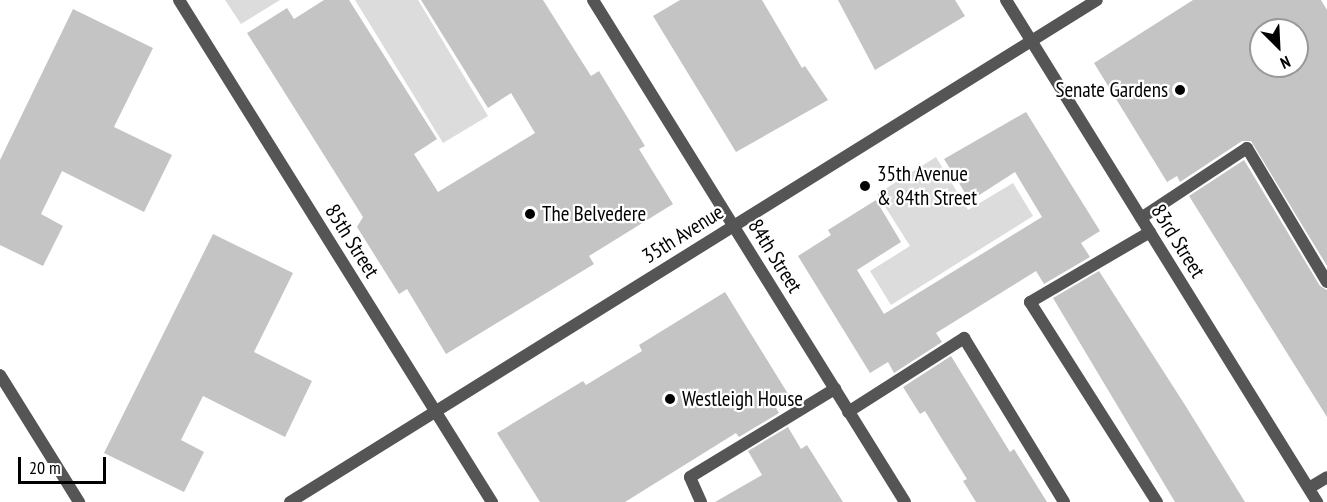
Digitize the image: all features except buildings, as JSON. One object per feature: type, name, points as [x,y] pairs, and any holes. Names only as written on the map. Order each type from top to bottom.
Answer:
[{"type":"street","name":"85th Street","points":[[179,0],[492,502]]},
{"type":"street","name":"84th Street","points":[[593,0],[905,502]]},
{"type":"street","name":"83rd Street","points":[[1006,0],[1317,502]]},
{"type":"street","name":"35th Avenue","points":[[290,502],[1097,0]]},
{"type":"street","points":[[1141,218],[1247,148],[1327,282]]},
{"type":"street","points":[[1149,232],[1030,302],[1157,502]]},
{"type":"street","points":[[848,412],[964,338],[1064,502]]},
{"type":"street","points":[[0,375],[78,502]]},
{"type":"street","points":[[701,502],[690,477],[835,389]]},
{"type":"street","points":[[1309,488],[1327,477]]},
{"type":"shaded area","points":[[225,0],[280,0],[241,24]]},
{"type":"shaded area","points":[[355,0],[418,0],[488,116],[443,143]]},
{"type":"shaded area","points":[[936,157],[968,210],[1013,183],[1033,216],[891,305],[870,271],[910,246],[877,194]]},
{"type":"place","name":"Senate Gardens","points":[[1180,90]]},
{"type":"place","name":"35th Avenue & 84th Street","points":[[865,186]]},
{"type":"place","name":"The Belvedere","points":[[530,214]]},
{"type":"place","name":"Westleigh House","points":[[670,399]]}]
